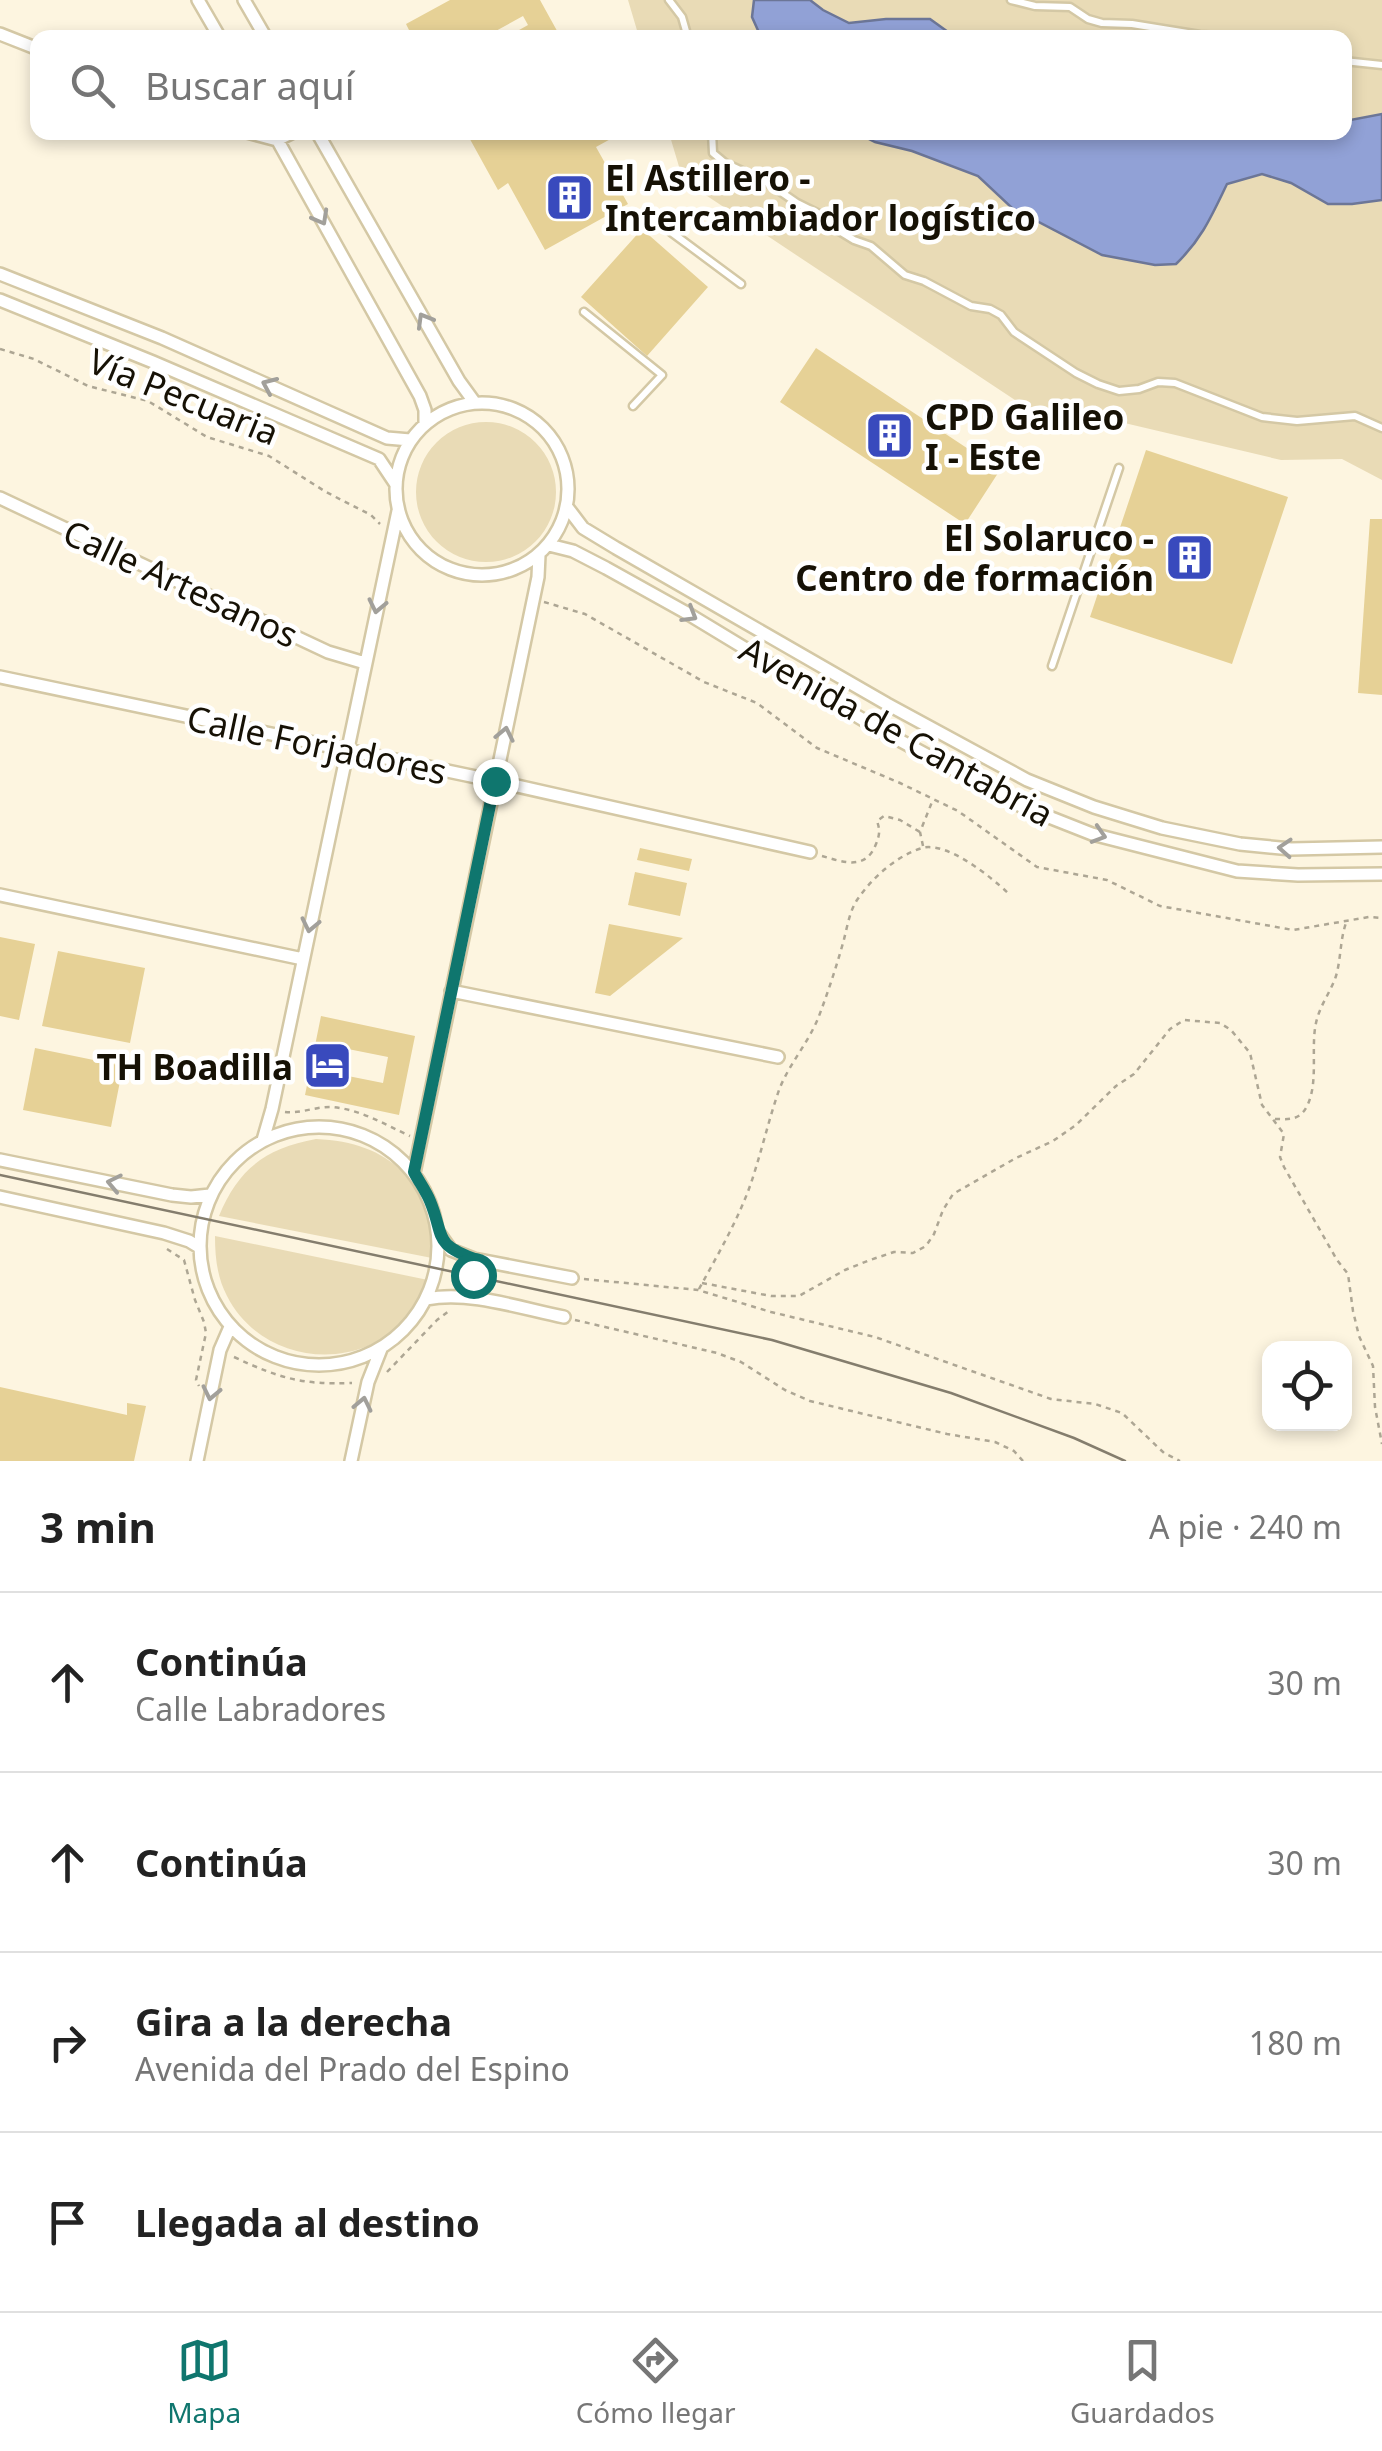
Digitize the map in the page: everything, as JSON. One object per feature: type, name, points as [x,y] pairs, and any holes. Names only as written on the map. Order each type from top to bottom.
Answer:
[{"type":"street","points":[[198,0],[215,30]]},
{"type":"street","points":[[244,0],[261,30]]},
{"type":"street","points":[[0,34],[30,46]]},
{"type":"street","points":[[277,140],[420,396],[425,424]]},
{"type":"street","points":[[323,140],[458,380],[475,403]]},
{"type":"street","points":[[0,274],[162,338],[387,438],[410,440]]},
{"type":"street","points":[[0,300],[380,459],[396,483]]},
{"type":"street","points":[[475,403],[499,404],[522,412],[542,426],[559,449],[567,473],[567,507],[549,545],[514,570],[480,576],[451,570],[426,555],[409,536],[398,511],[396,483],[410,440],[425,424],[449,409],[475,403]]},
{"type":"street","name":"Calle Artesanos","points":[[0,498],[328,652],[365,662]]},
{"type":"street","name":"Avenida de Cantabria","points":[[567,507],[583,528],[616,548],[887,704],[1044,787],[1162,828],[1240,844],[1291,850],[1382,848]]},
{"type":"street","points":[[264,1140],[398,511]]},
{"type":"street","name":"Avenida de Cantabria","points":[[549,545],[573,551],[606,568],[876,727],[1021,806],[1092,834],[1237,871],[1382,874]]},
{"type":"street","points":[[414,1172],[538,577],[539,555]]},
{"type":"street","name":"Calle Forjadores","points":[[0,677],[810,852]]},
{"type":"street","points":[[0,895],[303,959]]},
{"type":"street","points":[[452,991],[778,1057]]},
{"type":"street","points":[[303,1127],[345,1129],[383,1145],[414,1172],[430,1201],[439,1233],[438,1267],[427,1299],[407,1328],[380,1349],[342,1364],[302,1365],[262,1352],[230,1327],[207,1290],[199,1247],[202,1217],[210,1194],[232,1163],[264,1140],[303,1127]]},
{"type":"street","points":[[0,1160],[172,1195],[210,1194]]},
{"type":"street","points":[[0,1197],[164,1232],[199,1247]]},
{"type":"street","points":[[439,1233],[451,1250],[474,1260],[572,1278]]},
{"type":"street","points":[[427,1299],[445,1295],[468,1298],[564,1317]]},
{"type":"street","points":[[197,1461],[220,1350],[230,1327]]},
{"type":"street","points":[[351,1461],[368,1382],[380,1349]]},
{"type":"lane","points":[[670,0],[686,30]]},
{"type":"lane","points":[[1011,0],[1035,6],[1070,7],[1102,23],[1169,30]]},
{"type":"lane","points":[[1352,62],[1382,65]]},
{"type":"lane","points":[[712,140],[713,153],[724,163],[768,183],[823,216],[836,229],[871,246],[905,275],[971,306],[1001,315],[1014,332],[1098,384],[1118,390],[1174,383],[1262,416],[1296,421],[1355,416],[1382,428]]},
{"type":"lane","points":[[671,232],[741,284]]},
{"type":"lane","points":[[584,312],[662,375],[633,406]]},
{"type":"lane","points":[[1052,666],[1118,468]]},
{"type":"path","name":"Vía Pecuaria","points":[[0,349],[34,359],[88,386],[148,401],[207,437],[269,456],[371,515],[391,536]]},
{"type":"path","points":[[533,599],[586,614],[704,682],[757,704],[817,748],[958,811],[1037,867],[1107,880],[1160,906],[1293,930],[1369,916],[1382,918]]},
{"type":"path","points":[[923,848],[920,832],[933,799]]},
{"type":"path","points":[[810,852],[849,864],[864,862],[874,851],[881,831],[877,820],[884,816],[920,832]]},
{"type":"path","points":[[698,1290],[749,1189],[787,1071],[815,1026],[854,903],[895,862],[923,848],[957,856],[1008,892]]},
{"type":"path","points":[[1274,1119],[1294,1120],[1310,1098],[1316,1021],[1338,971],[1346,920]]},
{"type":"path","points":[[702,1283],[771,1296],[799,1296],[870,1260],[926,1246],[953,1194],[1076,1125],[1134,1074],[1170,1029],[1184,1020],[1220,1022],[1250,1053],[1262,1105],[1284,1134],[1280,1157],[1284,1167],[1348,1274],[1359,1336],[1373,1366],[1374,1407],[1382,1444]]},
{"type":"path","points":[[272,1108],[291,1114],[330,1107],[364,1114],[420,1141]]},
{"type":"path","points":[[164,1232],[163,1246],[184,1260],[204,1322],[206,1333],[196,1380],[209,1405]]},
{"type":"path","points":[[572,1278],[698,1290],[875,1337],[1051,1399],[1095,1404],[1122,1413],[1164,1453],[1180,1461]]},
{"type":"path","points":[[220,1350],[262,1370],[301,1382],[368,1382],[391,1370],[448,1311]]},
{"type":"path","points":[[564,1317],[717,1353],[741,1362],[810,1402],[995,1442],[1023,1461]]},
{"type":"shaded area","points":[[628,0],[1382,0],[1382,480],[1342,459],[1281,460],[1099,417],[1024,406],[683,180],[671,140],[1352,140],[1352,30],[637,30]]},
{"type":"shaded area","points":[[486,422],[513,427],[536,442],[551,465],[556,492],[551,519],[536,542],[513,557],[486,562],[459,557],[436,542],[421,519],[416,492],[421,465],[436,442],[459,427]]},
{"type":"shaded area","points":[[316,1139],[365,1148],[402,1171],[424,1208],[432,1258],[219,1216],[235,1185],[256,1163],[282,1148]]},
{"type":"shaded area","points":[[215,1236],[428,1280],[408,1315],[384,1337],[360,1349],[310,1353],[285,1347],[242,1318],[221,1282]]},
{"type":"water","points":[[754,0],[810,0],[849,23],[930,19],[945,30],[758,30],[752,17]]},
{"type":"water","points":[[1382,114],[1382,200],[1328,204],[1291,183],[1262,174],[1227,184],[1206,226],[1185,255],[1176,264],[1155,265],[1102,255],[1012,208],[978,176],[871,140],[1352,140],[1352,120]]},
{"type":"building","points":[[450,0],[540,0],[557,30],[519,30],[528,25],[523,16],[498,30],[409,30],[406,24]]},
{"type":"building","name":"El Astillero - Intercambiador logístico","points":[[470,140],[609,140],[596,147],[628,204],[545,250],[508,183],[498,190]]},
{"type":"building","points":[[642,229],[708,287],[647,356],[581,297]]},
{"type":"building","name":"CPD Galileo I - Este","points":[[816,348],[1000,470],[965,524],[780,402]]},
{"type":"building","name":"El Solaruco - Centro de formación","points":[[1146,450],[1288,497],[1232,664],[1090,617]]},
{"type":"building","points":[[1370,519],[1382,519],[1382,695],[1358,693]]},
{"type":"building","points":[[640,848],[692,859],[689,871],[637,860]]},
{"type":"building","points":[[635,872],[687,883],[680,916],[628,905]]},
{"type":"building","points":[[609,924],[683,938],[610,996],[595,993]]},
{"type":"building","points":[[0,937],[35,944],[19,1020],[0,1016]]},
{"type":"building","points":[[58,951],[145,968],[130,1043],[42,1026]]},
{"type":"building","name":"TH Boadilla","points":[[321,1016],[415,1036],[399,1115],[305,1095]],"holes":[[[348,1049],[388,1057],[383,1083],[343,1075]]]},
{"type":"building","points":[[35,1048],[123,1066],[111,1127],[23,1110]]},
{"type":"building","points":[[0,1387],[127,1415],[127,1403],[146,1406],[134,1461],[0,1461]]},
{"type":"tram line","points":[[0,1175],[772,1340],[951,1393],[1125,1461]]},
{"type":"place","name":"El Astillero - Intercambiador logístico","points":[[570,197]]},
{"type":"place","name":"CPD Galileo I - Este","points":[[890,436]]},
{"type":"place","name":"El Solaruco - Centro de formación","points":[[1189,557]]},
{"type":"place","name":"TH Boadilla","points":[[328,1066]]},
{"type":"route","points":[[473,1275],[477,1260],[451,1250],[439,1233],[430,1201],[414,1172],[495,781]]}]
